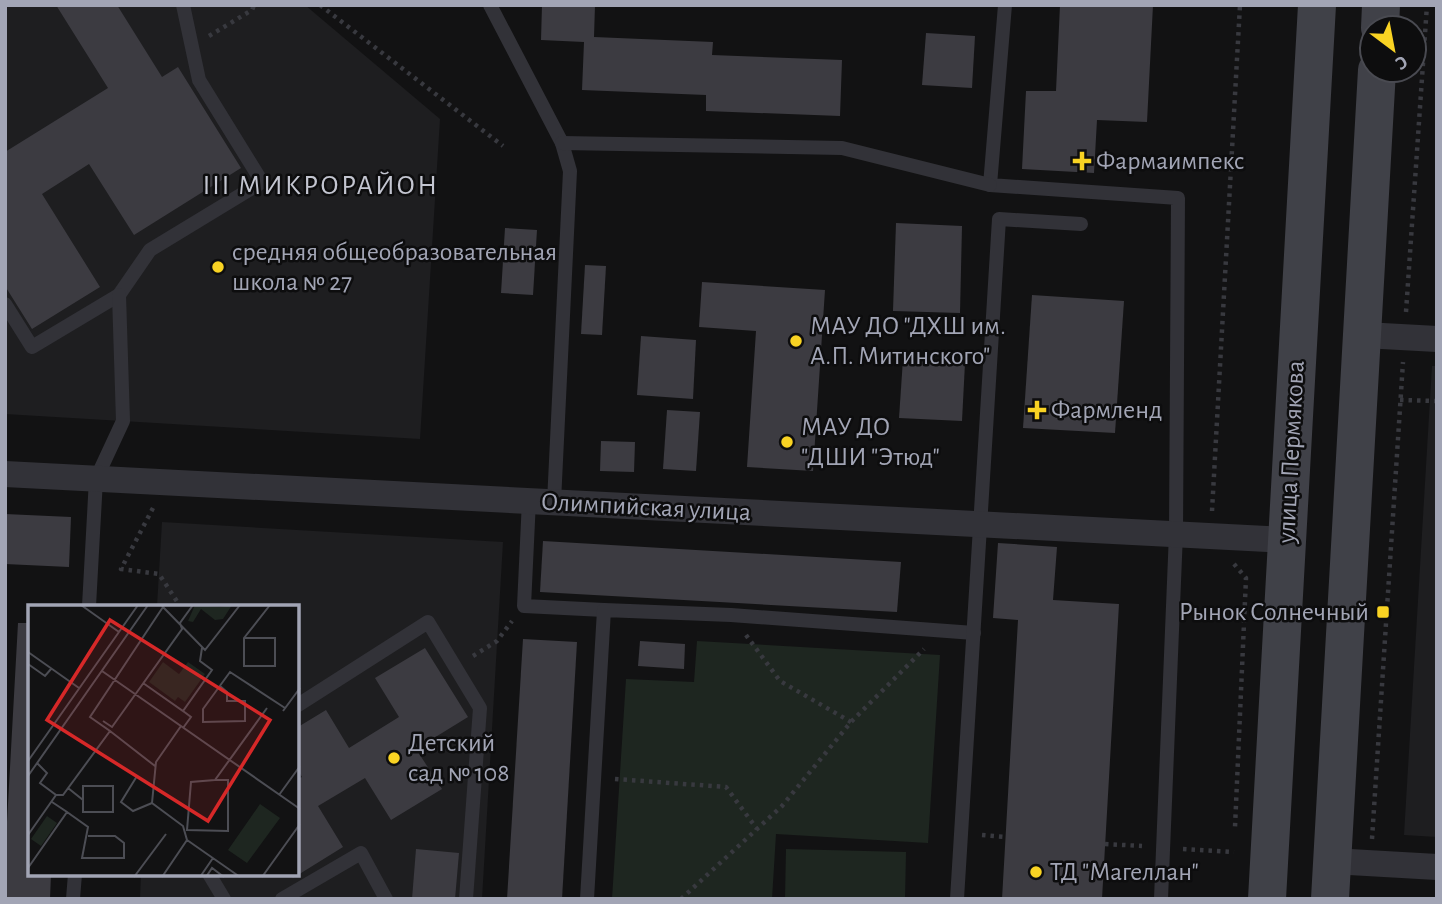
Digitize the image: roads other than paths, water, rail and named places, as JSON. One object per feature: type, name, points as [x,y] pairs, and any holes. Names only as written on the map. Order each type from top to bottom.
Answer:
[{"type":"main road","name":"улица Пермякова","points":[[1267,899],[1317,5]]},
{"type":"main road","points":[[1330,899],[1376,84]]},
{"type":"street","points":[[1364,335],[1437,339]]},
{"type":"street","name":"Олимпийская улица","points":[[5,474],[1287,540]]},
{"type":"street","points":[[1332,861],[1437,867]]},
{"type":"lane","points":[[5,304],[32,347],[119,295],[150,250],[261,182],[198,80],[184,5]]},
{"type":"lane","points":[[490,5],[562,143],[570,171],[542,501],[523,606],[731,615],[974,633]]},
{"type":"lane","points":[[990,185],[1005,5]]},
{"type":"lane","points":[[562,143],[842,148],[990,185],[1178,198],[1176,533],[1161,899]]},
{"type":"lane","points":[[957,899],[999,219],[1081,224]]},
{"type":"lane","points":[[89,605],[96,478],[123,421],[119,295]]},
{"type":"lane","points":[[587,899],[604,611]]},
{"type":"lane","points":[[299,704],[428,622],[480,708],[466,899]]},
{"type":"lane","points":[[282,899],[361,853],[386,899]]},
{"type":"lane","points":[[74,899],[75,876]]},
{"type":"lane","points":[[210,876],[224,899]]},
{"type":"place","name":"Фармаимпекс","points":[[1082,161]]},
{"type":"place","name":"средняя общеобразовательная школа № 27","points":[[218,267]]},
{"type":"place","name":"МАУ ДО \"ДХШ им. А.П. Митинского\"","points":[[796,341]]},
{"type":"place","name":"Фармленд","points":[[1037,410]]},
{"type":"place","name":"МАУ ДО \"ДШИ \"Этюд\"","points":[[787,442]]},
{"type":"place","name":"Рынок Cолнечный","points":[[1383,612]]},
{"type":"place","name":"Детский сад № 108","points":[[394,758]]},
{"type":"place","name":"ТД \"Магеллан\"","points":[[1036,872]]},
{"type":"district","name":"III МИКРОРАЙОН","points":[[321,186]]}]
